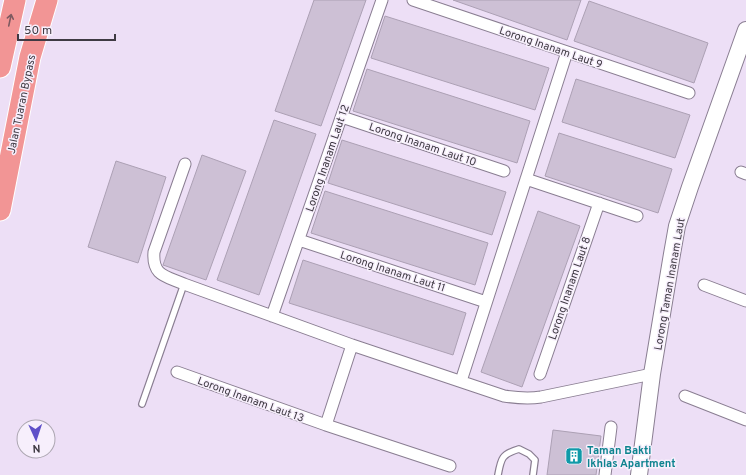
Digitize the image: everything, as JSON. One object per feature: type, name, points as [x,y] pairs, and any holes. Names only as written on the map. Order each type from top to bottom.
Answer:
[{"type":"highway","points":[[0,67],[15,0]]},
{"type":"highway","name":"Jalan Tuaran Bypass","points":[[0,210],[30,57],[47,0]]},
{"type":"main road","name":"Lorong Taman Inanam Laut","points":[[639,475],[652,374],[678,226],[690,186],[746,30]]},
{"type":"street","name":"Lorong Inanam Laut 12","points":[[272,316],[382,0]]},
{"type":"street","name":"Lorong Inanam Laut 9","points":[[413,0],[689,93]]},
{"type":"street","points":[[461,381],[567,52]]},
{"type":"street","name":"Lorong Inanam Laut 10","points":[[342,117],[504,171]]},
{"type":"street","points":[[185,164],[154,252],[153,260],[154,267],[160,273],[184,284],[352,345],[504,396],[528,399],[652,374]]},
{"type":"street","points":[[526,178],[637,216]]},
{"type":"street","name":"Lorong Inanam Laut 8","points":[[540,374],[599,203]]},
{"type":"street","name":"Lorong Inanam Laut 11","points":[[299,240],[486,302]]},
{"type":"street","points":[[704,286],[746,301]]},
{"type":"street","points":[[326,426],[352,345]]},
{"type":"street","name":"Lorong Inanam Laut 13","points":[[177,372],[326,426],[450,466]]},
{"type":"street","points":[[685,396],[746,420]]},
{"type":"street","points":[[605,475],[611,427]]},
{"type":"lane","points":[[142,404],[184,284]]},
{"type":"lane","points":[[498,475],[501,460],[508,452],[519,449],[529,454],[534,460],[533,475]]},
{"type":"building","points":[[314,0],[366,0],[321,126],[275,111]]},
{"type":"building","points":[[453,0],[581,0],[567,40]]},
{"type":"building","points":[[589,1],[708,43],[694,83],[574,41]]},
{"type":"building","points":[[385,16],[549,68],[535,110],[371,58]]},
{"type":"building","points":[[367,69],[530,121],[517,163],[353,111]]},
{"type":"building","points":[[576,79],[690,115],[675,158],[562,122]]},
{"type":"building","points":[[274,120],[316,134],[259,295],[217,280]]},
{"type":"building","points":[[559,133],[672,169],[658,213],[545,176]]},
{"type":"building","points":[[342,140],[506,192],[492,235],[328,183]]},
{"type":"building","points":[[202,155],[246,171],[206,280],[163,265]]},
{"type":"building","points":[[116,161],[166,177],[138,263],[88,247]]},
{"type":"building","points":[[325,191],[488,243],[475,285],[311,233]]},
{"type":"building","points":[[538,211],[580,226],[522,387],[481,372]]},
{"type":"building","points":[[303,260],[466,313],[453,355],[289,303]]},
{"type":"building","name":"Taman Bakti Ikhlas Apartment","points":[[553,430],[601,436],[596,475],[547,475]]},
{"type":"place","name":"Taman Bakti Ikhlas Apartment","points":[[574,456]]}]
